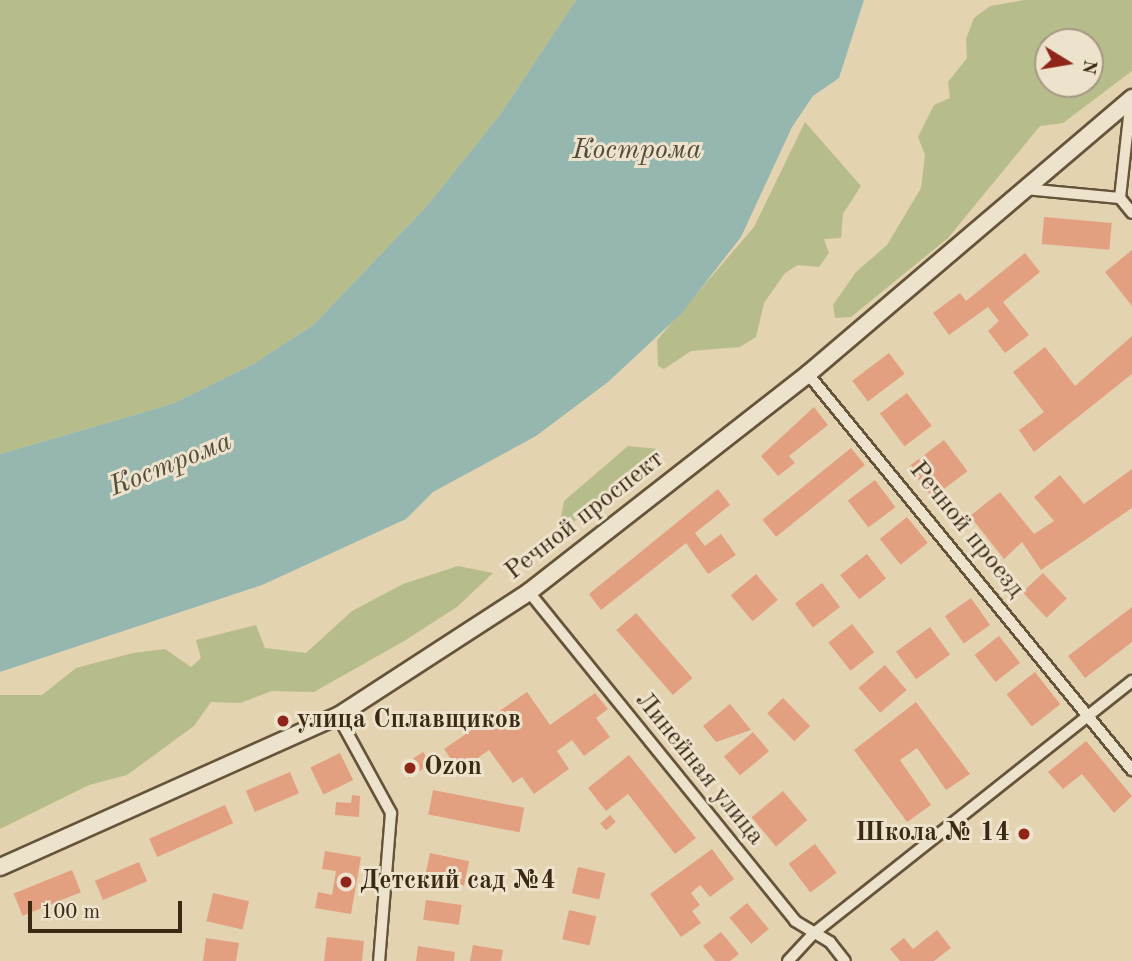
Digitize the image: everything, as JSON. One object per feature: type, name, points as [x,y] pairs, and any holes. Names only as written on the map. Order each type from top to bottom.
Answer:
[{"type":"street","name":"Речной проспект","points":[[0,867],[338,716],[529,592],[808,374],[1132,98]]},
{"type":"street","points":[[1132,98],[1120,198],[1132,213]]},
{"type":"street","points":[[1025,189],[1120,198]]},
{"type":"street","name":"Речной проезд","points":[[808,374],[1132,770]]},
{"type":"street","name":"Линейная улица","points":[[529,592],[795,921],[814,933],[845,961]]},
{"type":"street","points":[[788,961],[814,933],[1132,681]]},
{"type":"street","points":[[338,716],[391,813],[379,961]]},
{"type":"green space","points":[[0,0],[576,0],[499,116],[426,207],[313,325],[255,363],[172,404],[0,454]]},
{"type":"green space","points":[[1025,0],[1132,0],[1132,71],[1104,92],[1104,28],[1034,28],[1034,98],[1096,98],[1063,123],[1040,126],[948,238],[851,317],[835,318],[833,305],[856,272],[887,245],[921,188],[925,155],[918,137],[934,105],[950,98],[948,82],[967,58],[966,39],[974,18],[990,6]]},
{"type":"green space","points":[[805,122],[861,186],[843,214],[841,238],[824,239],[829,253],[819,267],[798,265],[785,273],[764,303],[756,337],[740,347],[691,351],[664,369],[658,366],[657,340],[754,227]]},
{"type":"green space","points":[[628,446],[658,449],[648,469],[558,533],[564,501]]},
{"type":"green space","points":[[458,566],[493,573],[457,607],[404,641],[314,692],[272,691],[240,703],[211,702],[194,726],[127,775],[89,785],[0,829],[0,695],[42,695],[76,668],[133,653],[165,649],[191,667],[201,658],[196,640],[256,625],[265,648],[306,653],[352,611],[403,584]]},
{"type":"water","name":"Кострома","points":[[576,0],[864,0],[839,78],[813,96],[792,127],[741,237],[681,314],[608,382],[536,436],[433,492],[406,519],[262,585],[0,672],[0,454],[172,404],[255,363],[313,325],[426,207],[499,116]]},
{"type":"building","points":[[1044,217],[1112,223],[1109,250],[1042,244]]},
{"type":"building","points":[[1132,250],[1132,306],[1105,272]]},
{"type":"building","points":[[1025,253],[1040,272],[1003,302],[1029,335],[1005,353],[988,331],[999,321],[988,307],[949,335],[933,313],[960,293],[966,301]]},
{"type":"building","points":[[1132,336],[1132,374],[1034,452],[1019,430],[1044,412],[1013,372],[1045,347],[1075,386]]},
{"type":"building","points":[[889,353],[905,374],[868,401],[852,381]]},
{"type":"building","points":[[907,393],[932,426],[905,446],[880,413]]},
{"type":"building","points":[[814,407],[828,425],[789,456],[795,463],[778,476],[761,456]]},
{"type":"building","points":[[944,440],[967,471],[932,498],[909,466]]},
{"type":"building","points":[[851,448],[865,465],[776,537],[762,520]]},
{"type":"building","points":[[1132,469],[1132,508],[1041,570],[1022,542],[1004,559],[970,516],[1000,492],[1034,534],[1054,521],[1034,497],[1060,475],[1084,504]]},
{"type":"building","points":[[875,480],[895,507],[868,528],[848,500]]},
{"type":"building","points":[[718,489],[730,505],[695,533],[705,546],[721,534],[736,555],[708,574],[686,543],[601,610],[589,594]]},
{"type":"building","points":[[907,517],[928,543],[901,565],[880,539]]},
{"type":"building","points":[[867,554],[886,578],[859,599],[840,575]]},
{"type":"building","points":[[1043,573],[1067,599],[1046,618],[1023,592]]},
{"type":"building","points":[[756,574],[778,600],[753,621],[731,595]]},
{"type":"building","points":[[822,583],[840,607],[813,627],[795,603]]},
{"type":"building","points":[[971,598],[990,625],[964,643],[945,616]]},
{"type":"building","points":[[1132,607],[1132,642],[1085,678],[1068,656]]},
{"type":"building","points":[[636,613],[692,678],[673,695],[616,630]]},
{"type":"building","points":[[852,624],[874,652],[851,671],[828,642]]},
{"type":"building","points":[[930,627],[950,655],[916,679],[896,652]]},
{"type":"building","points":[[999,636],[1020,663],[996,682],[975,655]]},
{"type":"building","points":[[885,665],[907,690],[880,713],[859,688]]},
{"type":"building","points":[[1035,672],[1060,704],[1032,726],[1007,694]]},
{"type":"building","points":[[527,692],[550,725],[595,693],[608,709],[596,718],[610,737],[584,756],[572,740],[557,751],[569,769],[534,794],[522,777],[513,783],[489,750],[459,771],[444,749]]},
{"type":"building","points":[[783,698],[810,726],[794,741],[767,713]]},
{"type":"building","points":[[916,702],[970,774],[946,790],[917,748],[900,760],[931,805],[907,822],[854,750]]},
{"type":"building","points":[[730,704],[751,730],[716,742],[703,726]]},
{"type":"building","points":[[753,732],[769,751],[740,776],[724,756]]},
{"type":"building","points":[[1086,741],[1132,796],[1114,813],[1082,774],[1063,789],[1048,772]]},
{"type":"building","points":[[423,752],[431,764],[409,778],[401,767]]},
{"type":"building","points":[[340,753],[353,780],[323,794],[310,767]]},
{"type":"building","points":[[629,755],[696,838],[675,854],[628,794],[606,811],[588,788]]},
{"type":"building","points":[[290,772],[299,793],[255,812],[246,791]]},
{"type":"building","points":[[433,790],[524,808],[520,832],[428,815]]},
{"type":"building","points":[[783,791],[807,820],[776,846],[752,817]]},
{"type":"building","points":[[352,795],[360,796],[359,817],[335,815],[336,802],[351,803]]},
{"type":"building","points":[[225,805],[233,823],[157,857],[149,839]]},
{"type":"building","points":[[610,815],[616,822],[606,830],[600,824]]},
{"type":"building","points":[[815,844],[837,873],[810,893],[789,864]]},
{"type":"building","points":[[712,849],[734,879],[710,897],[700,885],[691,893],[700,905],[692,911],[701,923],[681,937],[650,894]]},
{"type":"building","name":"Детский сад №4","points":[[325,851],[361,857],[351,914],[315,908],[318,892],[332,895],[336,871],[322,869]]},
{"type":"building","points":[[430,853],[469,861],[464,886],[425,877]]},
{"type":"building","points":[[139,862],[147,881],[103,900],[95,881]]},
{"type":"building","points":[[578,867],[605,873],[599,900],[572,893]]},
{"type":"building","points":[[72,870],[81,892],[23,916],[14,894]]},
{"type":"building","points":[[213,893],[249,901],[243,930],[206,921]]},
{"type":"building","points":[[426,900],[462,905],[459,925],[423,920]]},
{"type":"building","points":[[747,903],[769,929],[751,944],[729,918]]},
{"type":"building","points":[[569,910],[596,916],[590,946],[562,939]]},
{"type":"building","points":[[937,930],[951,948],[934,961],[900,961],[890,949],[904,938],[913,949]]},
{"type":"building","points":[[721,932],[739,954],[730,961],[715,961],[703,946]]},
{"type":"building","points":[[327,937],[364,941],[362,961],[324,961]]},
{"type":"building","points":[[206,938],[239,943],[236,961],[203,961]]},
{"type":"building","points":[[473,945],[503,950],[501,961],[470,961]]},
{"type":"building","points":[[418,946],[455,952],[454,961],[416,961]]},
{"type":"place","name":"улица Сплавщиков","points":[[283,721]]},
{"type":"place","name":"Ozon","points":[[410,768]]},
{"type":"place","name":"Школа № 14","points":[[1024,834]]},
{"type":"place","name":"Детский сад №4","points":[[346,882]]}]
